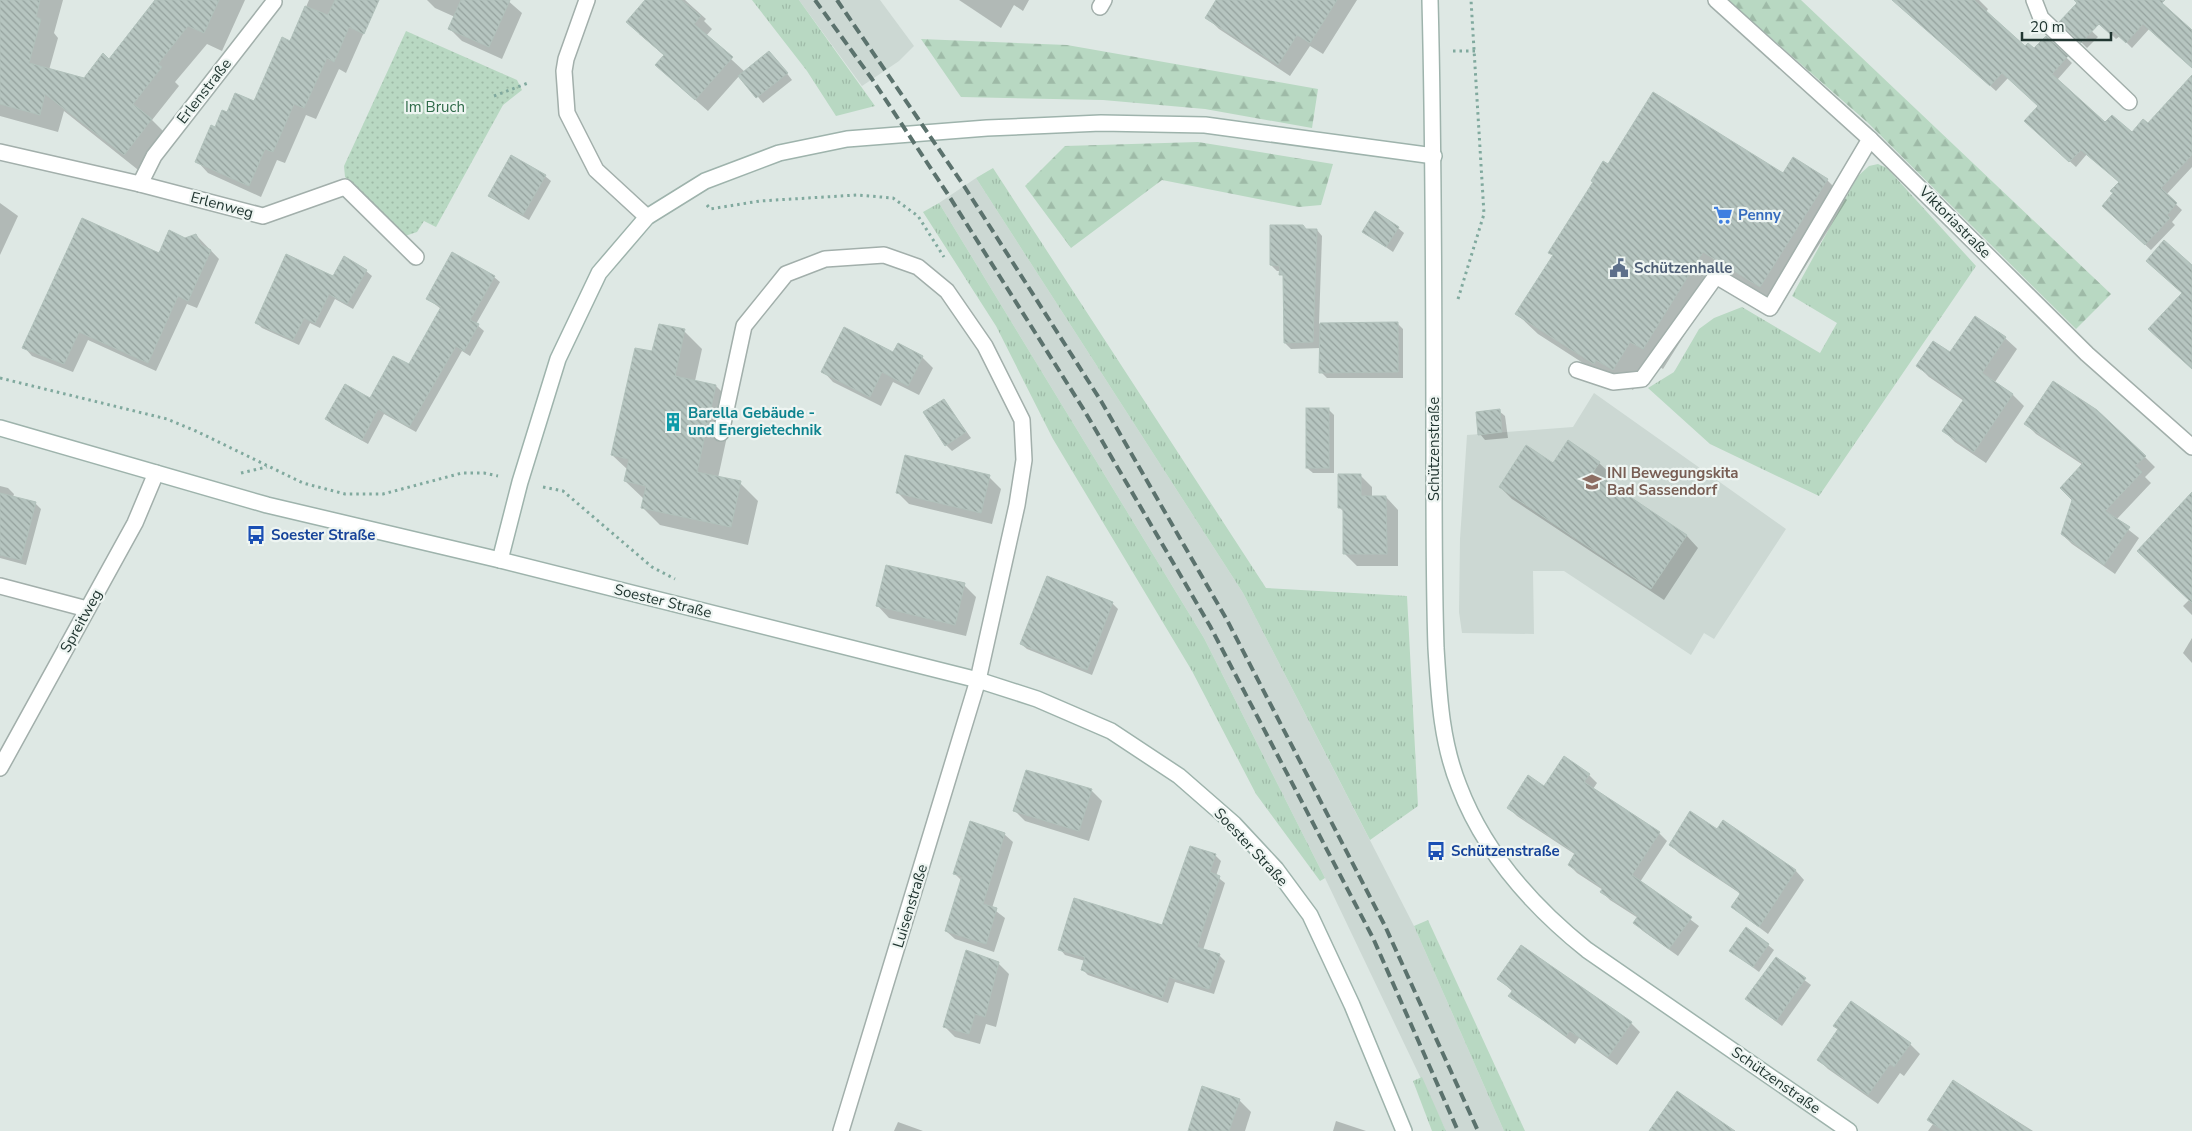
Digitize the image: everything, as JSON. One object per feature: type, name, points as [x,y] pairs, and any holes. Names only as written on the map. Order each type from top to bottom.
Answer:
[{"type":"street","points":[[587,0],[566,59],[564,71],[567,113],[596,170],[647,217]]},
{"type":"street","name":"Schützenstraße","points":[[1430,0],[1434,156],[1434,608],[1438,688],[1444,734],[1450,760],[1466,803],[1483,836],[1511,875],[1533,901],[1573,939],[1848,1131]]},
{"type":"street","name":"Viktoriastraße","points":[[1716,0],[1870,139],[2087,354],[2192,447]]},
{"type":"street","points":[[2034,0],[2041,18],[2129,102]]},
{"type":"street","name":"Erlenstraße","points":[[140,184],[154,156],[274,2]]},
{"type":"street","points":[[500,560],[520,482],[558,359],[599,273],[647,217],[706,181],[779,153],[847,139],[987,128],[1101,123],[1205,124],[1434,156]]},
{"type":"street","points":[[1577,370],[1613,382],[1642,379],[1716,276],[1770,308],[1870,139]]},
{"type":"street","name":"Erlenweg","points":[[0,152],[140,184],[263,216],[345,187],[416,256]]},
{"type":"street","points":[[721,432],[744,326],[786,274],[824,259],[884,255],[918,268],[947,291],[985,346],[1022,420],[1024,460],[1017,505],[978,680]]},
{"type":"street","name":"Soester Straße","points":[[0,428],[266,505],[500,560],[978,680],[1037,699],[1110,731],[1179,776],[1234,824],[1276,869],[1310,914],[1352,1005],[1404,1131]]},
{"type":"street","name":"Spreitweg","points":[[0,768],[135,523],[156,473]]},
{"type":"street","points":[[0,586],[87,609]]},
{"type":"street","name":"Luisenstraße","points":[[841,1131],[978,680]]},
{"type":"path","points":[[1455,307],[1484,214],[1471,0]]},
{"type":"path","points":[[494,96],[528,83]]},
{"type":"path","points":[[710,209],[760,201],[857,195],[893,198],[918,216],[934,241]]},
{"type":"path","points":[[0,378],[166,419],[196,431],[303,483],[346,494],[383,494],[462,473],[484,473],[563,491],[652,567],[678,580]]},
{"type":"shaded area","points":[[799,0],[880,0],[914,46],[899,61],[862,86]]},
{"type":"shaded area","points":[[976,178],[1243,593],[1414,926],[1504,1131],[1446,1131],[1325,878],[1204,638],[939,203]]},
{"type":"shaded area","name":"INI Bewegungskita Bad Sassendorf","points":[[1594,393],[1786,529],[1714,639],[1704,633],[1691,655],[1564,571],[1533,571],[1534,634],[1462,633],[1459,612],[1460,539],[1467,435],[1573,427]]},
{"type":"green space","points":[[752,0],[799,0],[875,106],[836,116],[807,71]]},
{"type":"green space","points":[[1728,0],[1801,0],[2111,294],[2076,329],[1867,122]]},
{"type":"green space","name":"Im Bruch","points":[[406,31],[517,80],[522,90],[503,105],[436,227],[424,221],[417,232],[405,236],[345,177],[344,166]]},
{"type":"green space","points":[[921,39],[1067,45],[1318,89],[1312,128],[1205,109],[1103,100],[961,97]]},
{"type":"green space","points":[[1198,142],[1333,164],[1321,205],[1299,207],[1162,180],[1071,248],[1025,186],[1065,146]]},
{"type":"green space","points":[[1878,164],[1887,168],[1976,266],[1819,496],[1710,444],[1648,388],[1674,372],[1699,329],[1714,318],[1742,307],[1820,353],[1837,323],[1792,296],[1858,176],[1869,166]]},
{"type":"green space","points":[[993,168],[1266,588],[1407,596],[1418,806],[1370,840],[1243,593],[976,178]]},
{"type":"green space","points":[[939,203],[1204,638],[1325,878],[1320,881],[1256,794],[1192,671],[1053,439],[996,326],[923,212]]},
{"type":"green space","points":[[1428,920],[1525,1131],[1504,1131],[1414,926]]},
{"type":"green space","points":[[1422,1077],[1446,1131],[1432,1131],[1413,1081]]},
{"type":"building","points":[[0,0],[40,0],[36,17],[41,19],[29,63],[84,78],[103,53],[109,59],[155,0],[219,0],[204,33],[188,26],[158,64],[162,67],[133,104],[152,119],[124,155],[45,94],[40,115],[0,104]]},
{"type":"building","points":[[335,0],[379,0],[364,34],[349,27],[334,62],[327,58],[304,108],[294,104],[273,152],[265,149],[249,186],[195,162],[211,125],[215,127],[222,110],[227,112],[235,93],[254,101],[282,37],[290,41],[305,6],[328,15]]},
{"type":"building","points":[[461,0],[510,0],[489,47],[448,29]]},
{"type":"building","points":[[645,0],[681,0],[701,16],[694,24],[733,57],[695,100],[655,65],[664,55],[626,22]]},
{"type":"building","points":[[1216,0],[1337,0],[1310,43],[1297,35],[1278,65],[1205,18]]},
{"type":"building","points":[[1892,0],[1974,0],[2025,46],[2028,43],[2034,48],[2046,36],[2068,56],[2052,74],[2105,122],[2112,115],[2132,132],[2143,119],[2148,123],[2192,75],[2192,155],[2161,188],[2177,203],[2167,215],[2170,218],[2145,245],[2102,206],[2113,193],[2110,191],[2119,182],[2081,150],[2069,162],[2024,121],[2038,106],[2002,73],[1990,86]]},
{"type":"building","points":[[2074,0],[2165,0],[2162,3],[2192,30],[2192,68],[2143,24],[2126,43],[2113,31],[2110,34],[2099,24],[2081,43],[2059,22],[2077,3]]},
{"type":"building","points":[[769,51],[788,73],[756,98],[738,76]]},
{"type":"building","points":[[1653,92],[1783,173],[1793,157],[1828,179],[1760,287],[1703,252],[1643,349],[1630,342],[1613,370],[1596,360],[1594,364],[1515,314],[1553,255],[1548,253],[1593,182],[1591,181],[1603,161],[1608,164]]},
{"type":"building","points":[[511,155],[546,175],[523,215],[488,196]]},
{"type":"building","points":[[1375,211],[1399,227],[1386,247],[1362,232]]},
{"type":"building","points":[[82,218],[159,253],[169,230],[185,238],[196,234],[201,245],[211,250],[188,301],[178,296],[148,363],[79,332],[64,364],[22,348]]},
{"type":"building","points":[[1270,225],[1303,225],[1306,229],[1317,229],[1313,342],[1284,343],[1283,275],[1279,275],[1280,266],[1270,265]]},
{"type":"building","points":[[2164,240],[2192,265],[2192,369],[2148,329],[2182,293],[2146,261]]},
{"type":"building","points":[[452,252],[495,276],[470,320],[479,324],[464,351],[456,346],[409,427],[378,409],[362,440],[325,419],[345,384],[370,398],[393,356],[409,364],[441,307],[426,299]]},
{"type":"building","points":[[286,254],[333,276],[344,256],[367,270],[347,304],[329,294],[315,323],[304,318],[293,340],[255,323]]},
{"type":"building","points":[[1975,316],[2006,337],[1982,373],[2013,394],[1974,452],[1942,431],[1964,399],[1916,366],[1933,341],[1950,352]]},
{"type":"building","points":[[1398,322],[1398,372],[1319,373],[1320,323]]},
{"type":"building","points":[[659,324],[685,329],[675,376],[716,385],[697,472],[741,481],[731,527],[641,508],[646,486],[624,481],[629,459],[611,455],[635,348],[652,351]]},
{"type":"building","points":[[844,327],[893,352],[898,343],[923,356],[908,386],[882,372],[870,397],[821,372]]},
{"type":"building","points":[[2053,381],[2097,410],[2146,456],[2135,466],[2142,472],[2105,511],[2130,527],[2104,565],[2061,534],[2072,500],[2060,488],[2083,463],[2024,424]]},
{"type":"building","points":[[944,399],[966,432],[945,446],[923,412]]},
{"type":"building","points":[[1306,408],[1329,408],[1329,468],[1306,468]]},
{"type":"building","points":[[1500,409],[1502,432],[1478,435],[1476,412]]},
{"type":"building","points":[[1568,440],[1600,462],[1593,472],[1687,535],[1651,589],[1499,487],[1526,445],[1553,463]]},
{"type":"building","points":[[905,455],[990,475],[981,513],[896,493]]},
{"type":"building","points":[[1338,474],[1361,474],[1361,496],[1386,496],[1387,554],[1343,554],[1343,508],[1338,508]]},
{"type":"building","points":[[2192,492],[2192,603],[2137,551]]},
{"type":"building","points":[[0,493],[36,502],[21,560],[0,555]]},
{"type":"building","points":[[886,565],[965,583],[955,625],[876,606]]},
{"type":"building","points":[[1047,576],[1113,602],[1087,670],[1020,644]]},
{"type":"building","points":[[1564,756],[1590,774],[1584,782],[1660,832],[1632,875],[1692,917],[1669,949],[1633,923],[1638,916],[1600,892],[1603,888],[1568,865],[1575,853],[1507,808],[1528,775],[1544,786]]},
{"type":"building","points":[[1026,770],[1092,789],[1079,831],[1013,811]]},
{"type":"building","points":[[1690,811],[1717,829],[1723,820],[1796,870],[1759,927],[1731,907],[1740,894],[1738,891],[1669,845]]},
{"type":"building","points":[[970,821],[1005,833],[983,904],[997,908],[986,944],[945,931],[962,876],[953,874]]},
{"type":"building","points":[[1190,846],[1216,854],[1210,872],[1220,876],[1197,947],[1220,954],[1209,989],[1169,977],[1162,998],[1081,970],[1085,957],[1058,950],[1074,898],[1162,925]]},
{"type":"building","points":[[1746,927],[1769,944],[1753,967],[1729,951]]},
{"type":"building","points":[[1521,945],[1632,1022],[1608,1057],[1570,1031],[1566,1036],[1508,996],[1513,990],[1497,979]]},
{"type":"building","points":[[966,950],[999,962],[985,1017],[975,1014],[969,1034],[943,1027]]},
{"type":"building","points":[[1776,957],[1806,978],[1776,1021],[1745,999]]},
{"type":"building","points":[[1851,1001],[1911,1043],[1894,1067],[1890,1064],[1868,1095],[1817,1060],[1838,1029],[1833,1026]]},
{"type":"building","points":[[1953,1080],[2031,1131],[1944,1131],[1927,1120]]},
{"type":"building","points":[[1202,1086],[1240,1099],[1229,1131],[1188,1131]]},
{"type":"building","points":[[1677,1091],[1735,1131],[1649,1131]]},
{"type":"railway","points":[[815,0],[872,79],[949,196],[1084,410],[1210,626],[1373,938],[1458,1131]]},
{"type":"railway","points":[[837,0],[964,186],[1101,401],[1227,620],[1385,926],[1478,1131]]},
{"type":"place","name":"Penny","points":[[1723,215]]},
{"type":"place","name":"Schützenhalle","points":[[1619,268]]},
{"type":"place","name":"Barella Gebäude - und Energietechnik","points":[[673,422]]},
{"type":"place","name":"INI Bewegungskita Bad Sassendorf","points":[[1592,482]]},
{"type":"place","name":"Soester Straße","points":[[256,535]]},
{"type":"place","name":"Schützenstraße","points":[[1436,851]]}]
